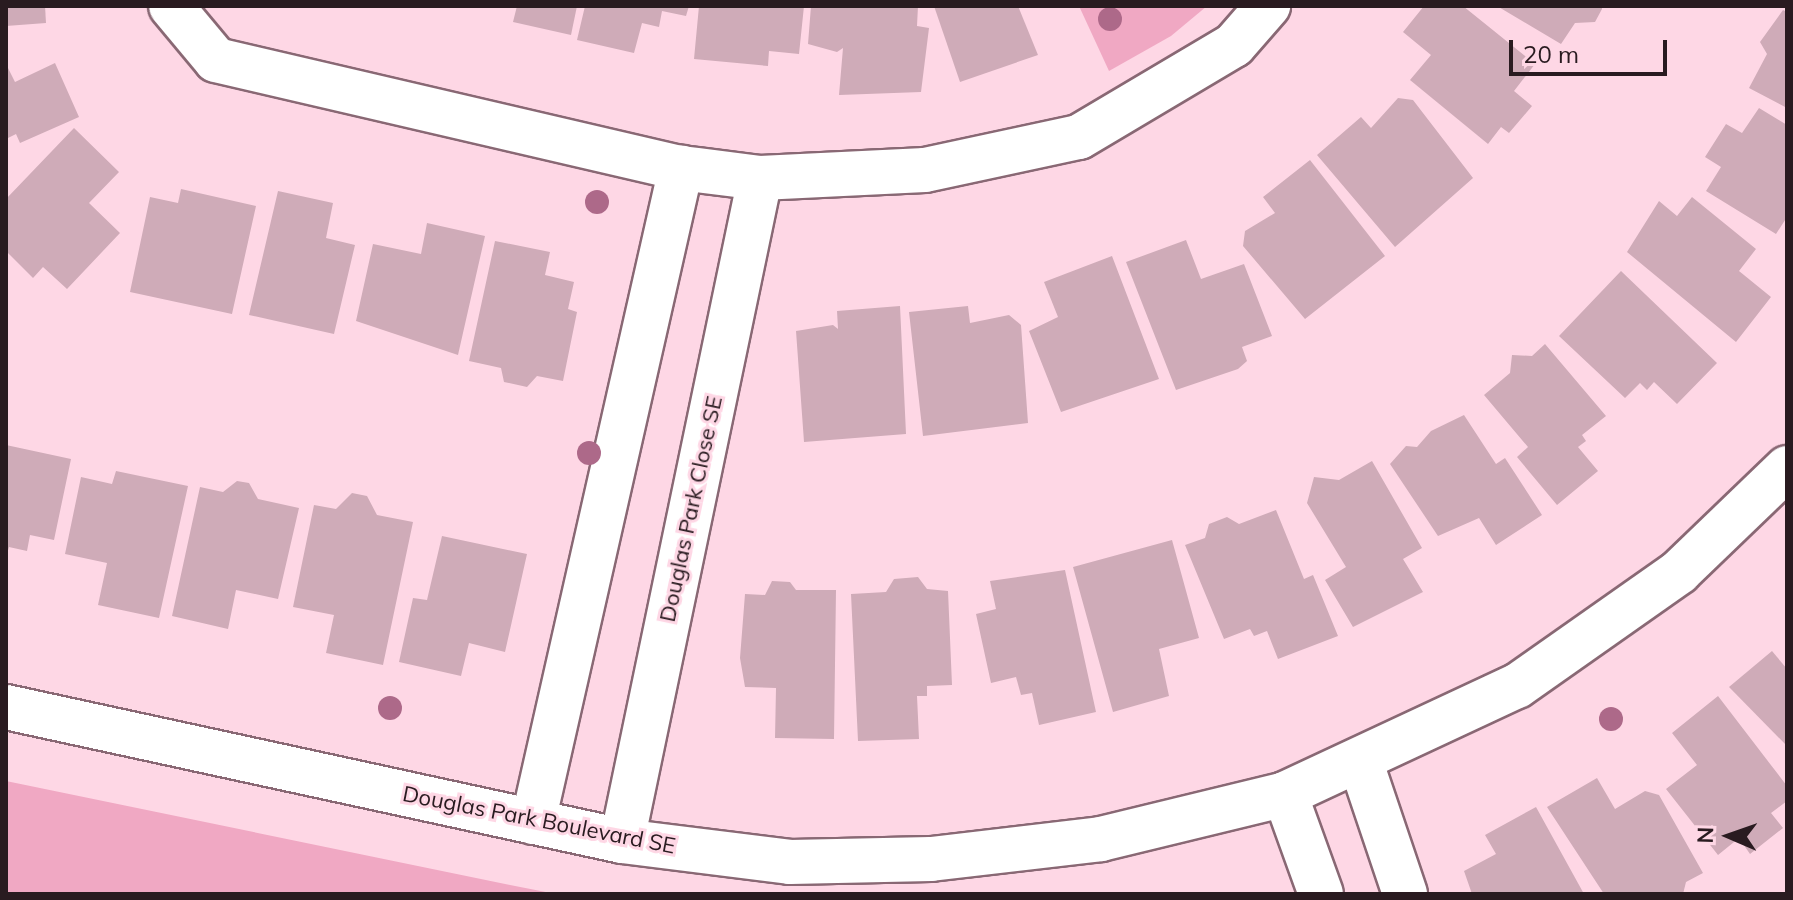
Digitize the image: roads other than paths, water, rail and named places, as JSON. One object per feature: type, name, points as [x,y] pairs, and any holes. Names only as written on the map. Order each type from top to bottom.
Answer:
[{"type":"street","points":[[171,6],[216,60],[681,168],[760,178],[925,170],[1079,137],[1234,45],[1268,6]]},
{"type":"street","points":[[533,822],[681,168]]},
{"type":"street","name":"Douglas Park Close SE","points":[[622,841],[760,178]]},
{"type":"street","name":"Douglas Park Boulevard SE","points":[[6,707],[622,841],[790,862],[931,859],[1101,839],[1285,794],[1361,763],[1517,686],[1679,572],[1787,468]]},
{"type":"street","points":[[1361,763],[1405,894]]},
{"type":"street","points":[[1285,794],[1321,894]]}]
